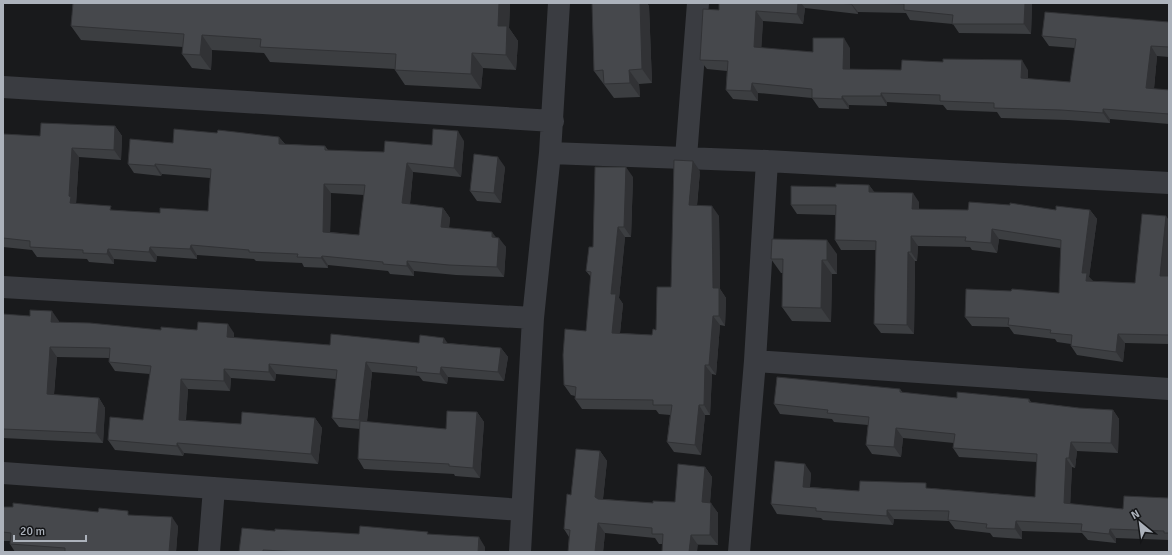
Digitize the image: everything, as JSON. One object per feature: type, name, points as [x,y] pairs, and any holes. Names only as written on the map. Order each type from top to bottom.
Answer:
[{"type":"street","points":[[520,552],[533,318],[553,121],[560,3]]},
{"type":"street","points":[[686,157],[698,3]]},
{"type":"street","points":[[3,87],[553,121]]},
{"type":"street","points":[[550,153],[767,160],[1169,183]]},
{"type":"street","points":[[739,552],[755,361],[767,160]]},
{"type":"street","points":[[3,287],[533,318]]},
{"type":"street","points":[[755,361],[1169,389]]},
{"type":"street","points":[[3,473],[522,510]]},
{"type":"street","points":[[208,552],[214,488]]},
{"type":"building","points":[[73,3],[499,3],[498,26],[507,26],[506,55],[472,53],[471,74],[395,70],[396,54],[260,47],[261,39],[202,35],[200,55],[182,54],[184,34],[71,26]]},
{"type":"building","points":[[592,3],[640,3],[642,69],[629,70],[630,83],[604,84],[603,70],[594,71]]},
{"type":"building","points":[[719,3],[798,3],[797,14],[756,11],[754,47],[813,52],[813,38],[844,38],[843,69],[901,70],[902,60],[943,62],[943,59],[1022,60],[1021,78],[1070,82],[1076,39],[1042,36],[1045,12],[1169,22],[1169,47],[1151,46],[1146,88],[1169,90],[1169,114],[1103,109],[1103,113],[994,108],[994,103],[940,101],[940,95],[881,93],[881,96],[842,96],[842,99],[812,98],[812,89],[752,83],[751,91],[726,90],[728,61],[700,60],[703,9],[719,10]]},
{"type":"building","points":[[866,3],[1025,3],[1024,24],[952,24],[953,15],[904,10],[904,4]]},
{"type":"building","points":[[41,123],[115,126],[114,150],[72,148],[69,196],[71,197],[70,203],[111,206],[110,210],[160,213],[160,208],[208,211],[211,169],[155,164],[155,166],[128,164],[130,139],[173,143],[174,129],[217,133],[218,130],[279,137],[279,144],[325,146],[325,150],[384,152],[385,141],[432,145],[433,129],[458,131],[454,168],[407,163],[402,203],[443,208],[441,227],[492,232],[492,237],[499,238],[497,267],[407,261],[407,266],[322,256],[321,258],[297,257],[298,254],[249,252],[249,250],[191,245],[190,249],[150,247],[149,252],[108,249],[107,254],[83,253],[83,250],[30,247],[30,241],[3,238],[3,134],[40,136]],"holes":[[[324,184],[365,185],[359,235],[323,232]]]},
{"type":"building","points":[[474,154],[498,157],[494,193],[470,191]]},
{"type":"building","points":[[674,160],[693,161],[689,205],[712,206],[713,288],[719,288],[719,316],[713,316],[709,365],[705,365],[704,405],[699,405],[695,445],[667,442],[672,405],[653,405],[653,400],[575,399],[576,387],[564,385],[563,355],[565,329],[586,331],[591,272],[586,271],[589,247],[593,247],[595,167],[626,167],[624,227],[618,227],[611,294],[616,294],[612,333],[652,335],[653,329],[656,330],[657,287],[671,287]]},
{"type":"building","points":[[836,184],[869,185],[869,192],[913,193],[912,209],[968,210],[969,202],[1010,205],[1010,203],[1056,210],[1056,206],[1090,210],[1082,273],[1087,273],[1086,281],[1135,283],[1142,214],[1166,216],[1160,276],[1169,276],[1169,335],[1118,334],[1116,352],[1071,346],[1072,335],[1050,333],[1051,330],[1008,325],[1009,318],[965,317],[966,289],[1011,291],[1012,289],[1059,293],[1061,240],[992,229],[991,243],[965,241],[966,237],[911,236],[911,252],[908,252],[907,325],[874,324],[876,241],[835,240],[836,205],[791,205],[791,186],[836,187]]},
{"type":"building","points":[[772,239],[827,240],[827,260],[822,260],[821,308],[782,307],[783,259],[771,259]]},
{"type":"building","points":[[30,310],[52,311],[51,322],[90,323],[161,330],[161,327],[197,330],[198,322],[228,324],[227,337],[330,345],[331,334],[419,343],[420,335],[444,338],[443,343],[501,348],[498,372],[441,367],[440,374],[416,372],[417,367],[366,362],[359,420],[332,418],[337,370],[269,364],[269,372],[224,369],[224,381],[181,379],[179,420],[241,424],[242,412],[315,418],[311,454],[177,443],[177,446],[108,440],[110,417],[143,420],[151,366],[109,362],[110,348],[50,347],[47,394],[99,398],[96,433],[3,429],[3,314],[30,316]]},
{"type":"building","points":[[777,377],[900,389],[900,392],[957,398],[957,392],[1029,399],[1029,402],[1079,408],[1113,410],[1111,443],[1071,442],[1069,458],[1066,458],[1064,503],[1123,509],[1124,496],[1168,498],[1169,491],[1169,533],[1164,533],[1164,531],[1110,529],[1109,534],[1081,531],[1082,524],[1016,521],[1015,529],[986,528],[987,524],[948,520],[949,511],[887,510],[887,516],[816,511],[816,508],[771,504],[775,461],[805,464],[803,487],[859,491],[860,481],[926,483],[926,488],[1035,497],[1037,454],[953,448],[955,434],[896,428],[894,447],[866,445],[869,417],[827,413],[828,410],[774,404]]},
{"type":"building","points":[[447,411],[477,412],[473,468],[449,466],[449,464],[358,459],[360,421],[446,429]]},
{"type":"building","points":[[576,449],[600,451],[595,497],[598,499],[653,503],[653,501],[675,502],[678,464],[705,467],[702,502],[711,503],[710,535],[691,535],[689,552],[662,552],[663,534],[652,534],[652,528],[598,523],[595,552],[568,552],[570,530],[564,529],[567,494],[571,495]]},
{"type":"building","points":[[13,503],[98,512],[99,508],[128,511],[128,515],[172,517],[169,552],[65,552],[65,548],[10,544],[11,533],[3,532],[3,507],[13,507]]},
{"type":"building","points":[[360,526],[428,532],[427,534],[479,537],[478,552],[301,552],[263,550],[263,552],[239,552],[242,528],[275,531],[275,529],[359,534]]}]
